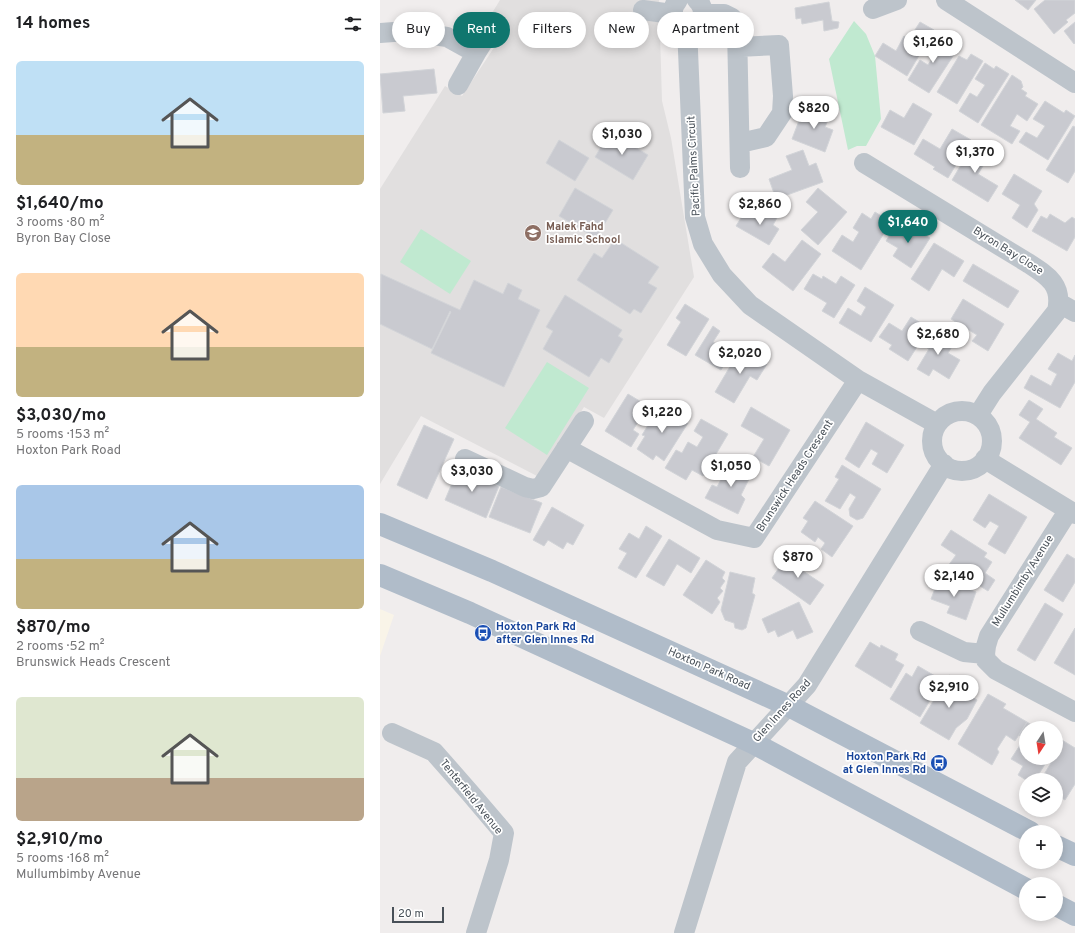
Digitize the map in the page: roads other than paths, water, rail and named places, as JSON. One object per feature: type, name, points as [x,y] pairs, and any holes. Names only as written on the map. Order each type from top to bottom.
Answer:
[{"type":"main road","name":"Hoxton Park Road","points":[[380,524],[492,571],[789,706],[1019,826]]},
{"type":"main road","points":[[380,575],[470,613],[753,743],[1019,885]]},
{"type":"main road","points":[[1063,850],[1075,856]]},
{"type":"main road","points":[[1063,909],[1075,915]]},
{"type":"street","points":[[873,8],[898,0]]},
{"type":"street","points":[[946,0],[1075,83]]},
{"type":"street","points":[[643,10],[675,7]]},
{"type":"street","points":[[700,7],[717,12]]},
{"type":"street","points":[[380,33],[407,31],[447,37],[476,53]]},
{"type":"street","points":[[740,142],[766,137],[782,112],[783,96],[779,45],[754,46]]},
{"type":"street","points":[[458,85],[479,48]]},
{"type":"street","name":"Pacific Palms Circuit","points":[[689,48],[695,217],[703,244],[722,275],[750,305],[858,380],[937,424]]},
{"type":"street","points":[[738,48],[740,168]]},
{"type":"street","name":"Byron Bay Close","points":[[864,163],[1050,278],[1067,307],[1057,312],[992,393],[978,415]]},
{"type":"street","name":"Brunswick Heads Crescent","points":[[566,448],[717,530],[754,538],[858,380]]},
{"type":"street","points":[[963,411],[978,415],[989,429],[992,437],[992,444],[986,459],[975,468],[967,470],[959,470],[944,464],[935,454],[932,445],[934,431],[937,424],[947,415],[954,412],[963,411]]},
{"type":"street","points":[[465,458],[525,487],[536,489],[541,487],[584,421]]},
{"type":"street","points":[[986,459],[1072,512]]},
{"type":"street","name":"Glen Innes Road","points":[[684,933],[737,762],[807,685],[944,464]]},
{"type":"street","name":"Mullumbimby Avenue","points":[[985,654],[986,646],[996,624],[1072,512]]},
{"type":"street","points":[[920,631],[964,652],[985,654],[986,660],[996,670],[1075,712]]},
{"type":"street","name":"Tenterfield Avenue","points":[[392,733],[434,752],[504,833],[499,860],[476,933]]},
{"type":"place","name":"Malek Fahd Islamic School","points":[[533,233]]},
{"type":"place","name":"Hoxton Park Rd after Glen Innes Rd","points":[[483,633]]},
{"type":"place","name":"Hoxton Park Rd at Glen Innes Rd","points":[[939,763]]}]
